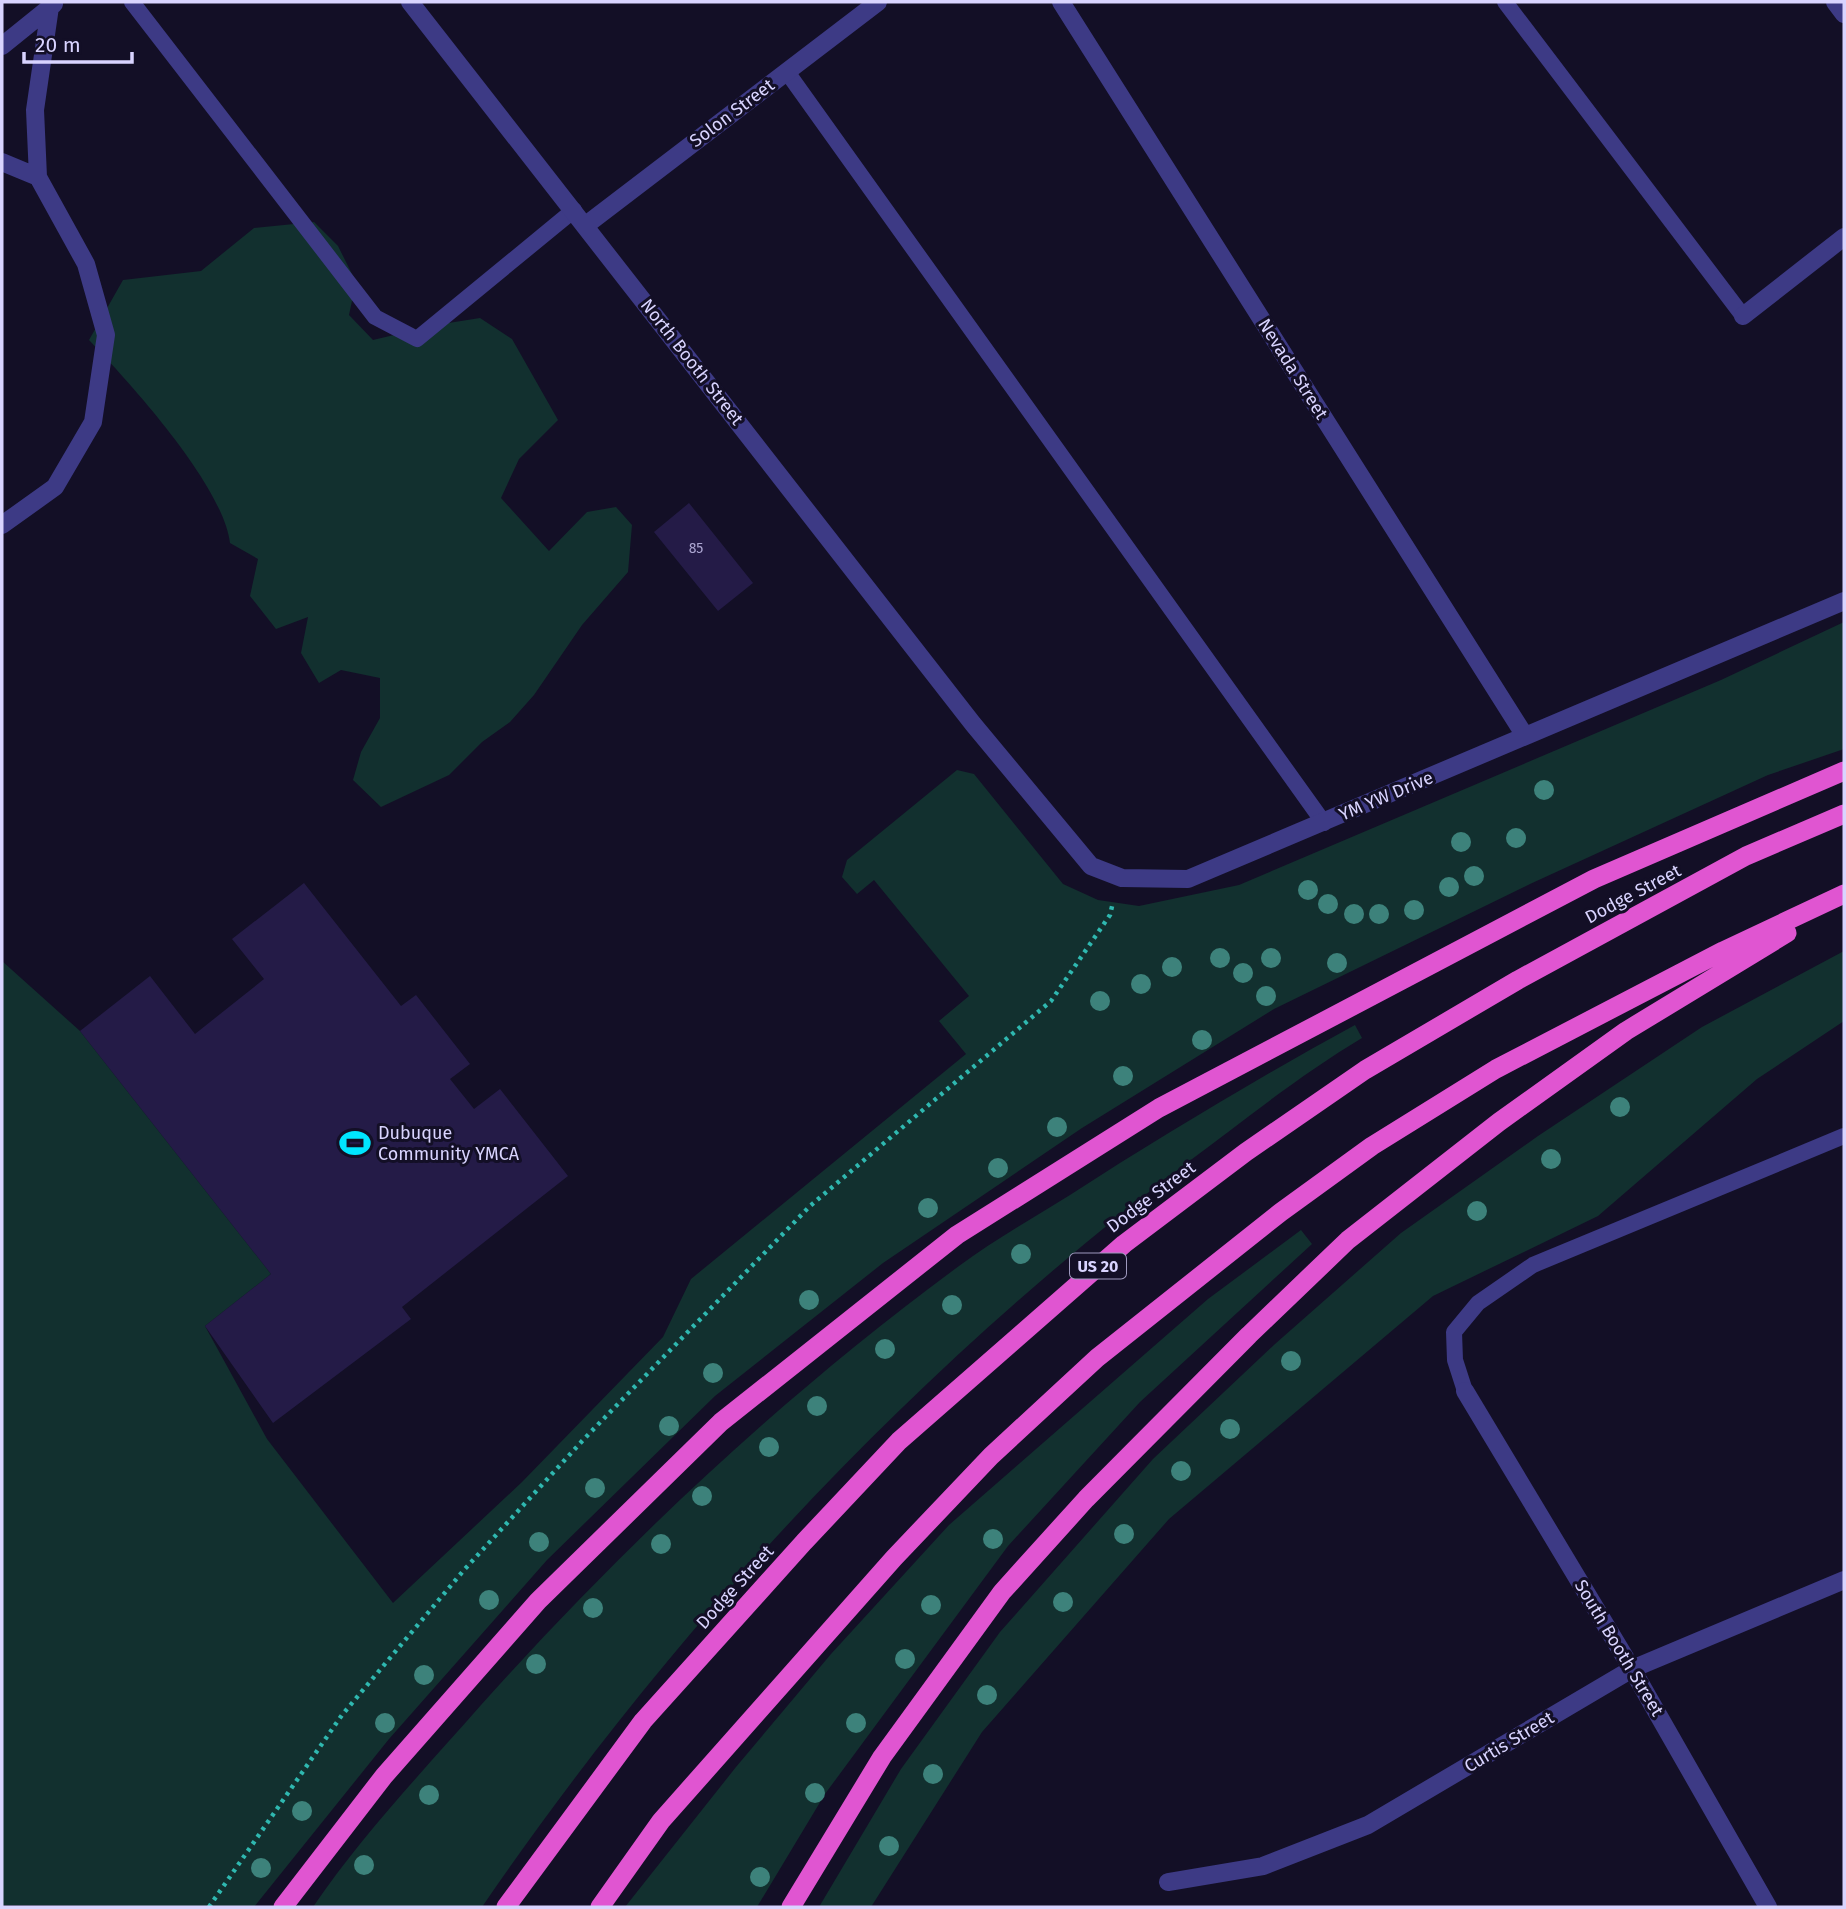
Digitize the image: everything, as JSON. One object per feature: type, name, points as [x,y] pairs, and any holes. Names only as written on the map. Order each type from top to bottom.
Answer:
[{"type":"highway","points":[[283,1907],[384,1776],[538,1601],[722,1422],[957,1235],[1158,1108],[1594,878],[1844,771]]},
{"type":"highway","name":"Dodge Street","points":[[506,1907],[643,1721],[804,1542],[899,1441],[1124,1244],[1246,1152],[1388,1056],[1518,980],[1746,856],[1844,814]]},
{"type":"highway","points":[[600,1907],[661,1821],[894,1558],[990,1456],[1097,1358],[1280,1212],[1383,1139],[1496,1069],[1723,951],[1844,896]]},
{"type":"highway","points":[[791,1907],[882,1757],[1002,1592],[1086,1499],[1338,1249],[1499,1122],[1626,1031],[1844,896]]},
{"type":"street","name":"North Booth Street","points":[[410,2],[973,724]]},
{"type":"street","name":"Solon Street","points":[[586,225],[878,2]]},
{"type":"street","name":"Nevada Street","points":[[1061,2],[1525,736]]},
{"type":"street","points":[[1835,2],[1844,14]]},
{"type":"street","points":[[2,46],[53,4]]},
{"type":"street","points":[[2,525],[55,487],[93,422],[106,335],[86,264],[38,177],[35,110],[53,4]]},
{"type":"street","points":[[2,162],[38,177]]},
{"type":"street","points":[[1743,316],[1844,237]]},
{"type":"street","name":"YM YW Drive","points":[[973,724],[1091,866],[1122,878],[1188,879],[1844,601]]},
{"type":"street","name":"South Booth Street","points":[[1465,1391],[1632,1669],[1768,1907]]},
{"type":"street","name":"Curtis Street","points":[[1167,1882],[1263,1866],[1368,1825],[1632,1669],[1844,1580]]},
{"type":"lane","points":[[132,2],[375,317],[418,340],[574,210]]},
{"type":"lane","points":[[1505,2],[1743,316]]},
{"type":"lane","points":[[787,72],[1324,823]]},
{"type":"lane","points":[[1465,1391],[1455,1360],[1454,1332],[1478,1303],[1533,1265],[1844,1136]]},
{"type":"path","points":[[209,1907],[342,1715],[464,1570],[584,1439],[810,1206],[1051,1001],[1110,915],[1113,902]]},
{"type":"green space","points":[[314,222],[338,246],[356,282],[349,315],[373,340],[480,318],[512,339],[558,420],[519,459],[501,498],[549,551],[587,512],[616,507],[632,525],[628,572],[582,625],[534,695],[510,722],[482,742],[449,775],[381,807],[353,780],[361,752],[380,718],[380,678],[341,670],[319,683],[301,653],[308,617],[276,629],[250,596],[258,559],[230,543],[224,519],[193,465],[150,408],[89,340],[123,280],[201,271],[254,228]]},
{"type":"green space","points":[[1844,622],[1844,749],[1768,775],[1530,884],[1274,1009],[1082,1128],[883,1263],[715,1396],[547,1560],[389,1739],[254,1907],[2,1905],[2,961],[80,1031],[271,1274],[205,1326],[267,1439],[393,1603],[522,1482],[663,1337],[691,1279],[966,1054],[939,1021],[969,996],[874,880],[857,894],[842,877],[847,860],[957,770],[974,774],[1063,884],[1098,900],[1139,906],[1239,885],[1721,680]]},
{"type":"green space","points":[[1844,951],[1844,1021],[1757,1079],[1598,1216],[1433,1296],[1169,1519],[982,1732],[871,1907],[819,1907],[901,1769],[1000,1632],[1153,1459],[1275,1344],[1401,1233],[1538,1136],[1702,1027]]},
{"type":"green space","points":[[1355,1025],[1362,1038],[1272,1099],[1084,1245],[987,1329],[893,1416],[803,1508],[717,1603],[635,1701],[556,1803],[482,1907],[313,1907],[394,1803],[592,1586],[709,1473],[831,1366],[986,1247],[1211,1107]]},
{"type":"green space","points":[[1301,1230],[1312,1244],[1140,1402],[1008,1546],[825,1794],[757,1907],[625,1907],[736,1767],[831,1654],[949,1525],[1208,1299]]},
{"type":"building","points":[[689,503],[753,583],[718,611],[654,532]]},
{"type":"building","name":"Dubuque Community YMCA","points":[[304,883],[401,1006],[416,995],[470,1064],[450,1079],[474,1109],[500,1089],[568,1176],[402,1307],[411,1319],[273,1423],[205,1326],[271,1274],[80,1031],[150,976],[195,1034],[264,979],[232,939]]},
{"type":"place","name":"Dubuque Community YMCA","points":[[355,1143]]}]
